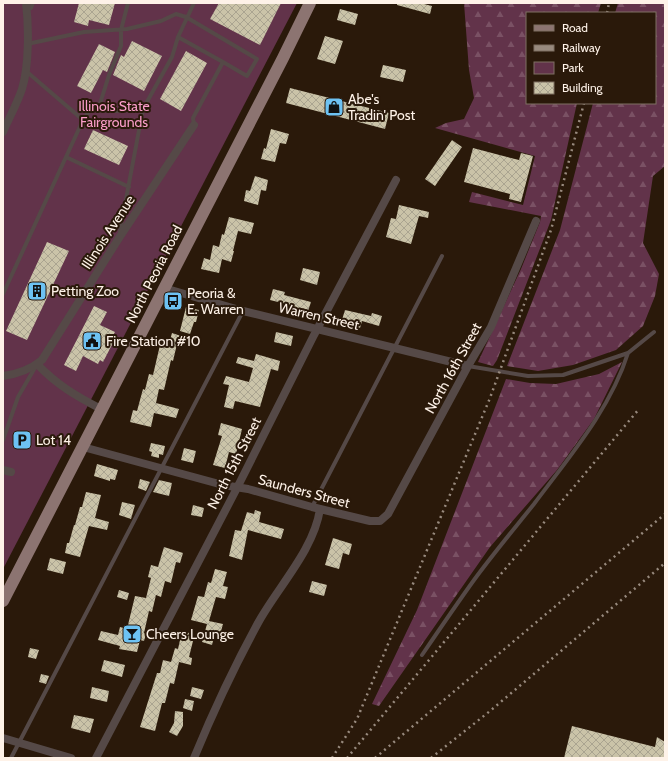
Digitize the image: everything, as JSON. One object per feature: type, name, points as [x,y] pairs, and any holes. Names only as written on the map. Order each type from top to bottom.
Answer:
[{"type":"main road","name":"North Peoria Road","points":[[3,601],[310,3]]},
{"type":"street","points":[[3,132],[22,90],[26,71],[28,5]]},
{"type":"street","name":"Illinois Avenue","points":[[3,376],[15,374],[31,368],[42,360],[119,238],[194,125]]},
{"type":"street","name":"North 15th Street","points":[[96,758],[396,180]]},
{"type":"street","name":"North 16th Street","points":[[380,521],[388,514],[468,366],[491,327],[536,222]]},
{"type":"street","name":"Warren Street","points":[[164,288],[309,328],[318,328],[468,366]]},
{"type":"street","points":[[37,364],[57,383],[81,399],[101,409]]},
{"type":"street","name":"Saunders Street","points":[[83,447],[316,508],[370,521],[380,521]]},
{"type":"street","points":[[194,758],[216,707],[257,624],[291,572],[313,534],[318,521],[316,508]]},
{"type":"street","points":[[3,738],[71,758]]},
{"type":"lane","points":[[98,110],[112,66],[121,46],[122,30],[128,3]]},
{"type":"lane","points":[[119,238],[143,109],[172,57],[186,17],[194,3]]},
{"type":"lane","points":[[27,44],[84,32],[122,30],[161,21],[176,14],[186,17],[257,59],[247,76],[178,37]]},
{"type":"lane","points":[[194,125],[194,118],[223,62]]},
{"type":"lane","points":[[26,71],[83,120]]},
{"type":"lane","points":[[3,294],[83,120],[90,110],[116,111],[143,109]]},
{"type":"lane","points":[[66,157],[129,187]]},
{"type":"lane","points":[[316,508],[442,256]]},
{"type":"lane","points":[[11,758],[243,311]]},
{"type":"lane","points":[[468,366],[528,376],[564,375],[628,353],[654,332]]},
{"type":"lane","points":[[422,655],[475,579],[592,426],[624,368],[628,353]]},
{"type":"lane","points":[[3,440],[18,397],[37,364]]},
{"type":"green space","name":"Illinois State Fairgrounds","points":[[3,3],[297,3],[3,569]]},
{"type":"green space","points":[[464,3],[601,3],[598,12],[526,12],[526,104],[577,104],[551,220],[497,360],[493,366],[478,362],[521,269],[541,216],[469,202],[472,192],[523,205],[535,156],[435,128],[446,123],[464,119],[474,98],[469,70]]},
{"type":"green space","points":[[618,3],[665,3],[665,166],[653,176],[643,243],[659,274],[655,296],[643,326],[616,350],[573,365],[538,371],[507,366],[560,230],[593,104],[656,104],[656,12],[615,12]]},
{"type":"green space","points":[[622,362],[594,419],[557,470],[490,547],[379,706],[372,704],[417,610],[506,379],[530,383],[556,384],[599,374]]},
{"type":"building","points":[[79,3],[115,3],[109,25],[89,20],[88,26],[74,22]]},
{"type":"building","points":[[219,3],[281,3],[260,45],[210,19]]},
{"type":"building","points":[[397,3],[420,3],[432,6],[430,14],[397,5]]},
{"type":"building","points":[[340,9],[358,14],[355,25],[337,20]]},
{"type":"building","points":[[325,36],[343,41],[335,64],[317,59]]},
{"type":"building","points":[[132,41],[162,56],[144,91],[113,75],[121,55],[124,57]]},
{"type":"building","points":[[99,44],[115,52],[107,72],[103,70],[91,93],[77,86]]},
{"type":"building","points":[[186,51],[207,63],[181,111],[160,99]]},
{"type":"building","points":[[383,65],[406,70],[403,82],[380,77]]},
{"type":"building","points":[[290,88],[389,113],[385,129],[286,103]]},
{"type":"building","points":[[271,129],[289,134],[286,144],[280,143],[275,162],[261,159],[264,148],[266,149]]},
{"type":"building","points":[[93,130],[128,146],[119,165],[84,149]]},
{"type":"building","points":[[452,140],[462,147],[435,186],[425,179]]},
{"type":"building","points":[[473,148],[519,160],[521,153],[533,156],[521,202],[509,199],[510,194],[464,182]]},
{"type":"building","points":[[255,176],[268,180],[266,191],[261,190],[258,205],[244,201],[246,190],[250,191]]},
{"type":"building","points":[[399,205],[429,212],[428,218],[419,216],[411,244],[386,237],[391,218],[396,219]]},
{"type":"building","points":[[229,217],[254,223],[251,234],[238,231],[231,262],[222,259],[219,273],[201,269],[204,258],[210,260],[213,245],[219,247],[222,234],[224,235]]},
{"type":"building","name":"Petting Zoo","points":[[47,242],[69,251],[27,340],[6,331]]},
{"type":"building","points":[[303,268],[320,272],[317,285],[300,280]]},
{"type":"building","points":[[273,289],[285,292],[284,295],[311,302],[307,314],[288,309],[290,305],[270,300]]},
{"type":"building","points":[[94,306],[107,312],[100,325],[115,332],[112,337],[115,339],[103,362],[100,360],[98,364],[83,356],[76,371],[64,365]]},
{"type":"building","points":[[186,307],[199,310],[196,322],[194,322],[190,334],[180,331]]},
{"type":"building","points":[[345,310],[371,316],[372,313],[382,316],[379,326],[362,321],[360,328],[341,323]]},
{"type":"building","points":[[276,332],[293,336],[291,346],[274,342]]},
{"type":"building","points":[[172,333],[184,337],[182,345],[177,344],[173,361],[171,360],[164,390],[159,389],[156,403],[179,409],[176,418],[154,413],[151,427],[130,422],[133,410],[137,411],[149,374],[153,375],[160,345],[168,347]]},
{"type":"building","points":[[256,354],[280,361],[278,371],[271,369],[260,407],[235,401],[233,409],[224,407],[229,385],[223,384],[226,376],[249,382],[253,368],[236,363],[238,357],[254,361]]},
{"type":"building","points":[[221,423],[242,429],[236,454],[229,452],[225,468],[213,465],[222,436],[218,435]]},
{"type":"building","points":[[151,443],[165,446],[163,455],[159,454],[159,458],[151,456],[152,452],[149,451]]},
{"type":"building","points":[[184,448],[196,451],[193,463],[181,460]]},
{"type":"building","points":[[97,464],[118,470],[115,480],[110,479],[110,481],[94,476]]},
{"type":"building","points":[[140,479],[150,482],[146,491],[138,488]]},
{"type":"building","points":[[159,480],[172,483],[169,496],[153,492]]},
{"type":"building","points":[[86,492],[101,495],[95,518],[109,522],[107,530],[89,526],[80,557],[65,553],[67,543],[69,543]]},
{"type":"building","points":[[122,502],[135,505],[131,519],[119,515]]},
{"type":"building","points":[[193,505],[204,508],[202,517],[191,515]]},
{"type":"building","points":[[255,510],[261,512],[259,522],[284,529],[281,539],[248,530],[242,560],[229,556],[235,530],[241,531],[247,512],[254,514]]},
{"type":"building","points":[[333,538],[352,544],[349,555],[343,553],[339,569],[325,565]]},
{"type":"building","points":[[164,547],[183,553],[180,563],[176,562],[171,583],[165,581],[161,597],[156,595],[152,612],[149,611],[144,633],[146,634],[144,641],[140,640],[137,652],[119,649],[120,646],[98,640],[101,631],[118,635],[120,627],[127,629],[135,596],[146,598],[151,578],[148,577],[151,565],[158,567]]},
{"type":"building","points":[[50,558],[66,562],[63,574],[47,570]]},
{"type":"building","points":[[215,569],[227,572],[223,586],[228,587],[225,599],[216,597],[209,621],[223,624],[220,635],[215,633],[212,645],[202,642],[207,624],[191,620],[198,596],[204,597],[208,582],[211,583]]},
{"type":"building","points":[[312,581],[327,585],[324,596],[309,592]]},
{"type":"building","points":[[119,590],[129,593],[127,600],[117,597]]},
{"type":"building","points":[[182,631],[189,633],[188,636],[194,637],[189,657],[192,658],[191,665],[179,662],[174,684],[170,683],[165,703],[162,703],[155,731],[140,727],[157,673],[160,673],[163,660],[171,662],[175,648],[178,649]]},
{"type":"building","points":[[30,648],[39,650],[36,659],[28,657]]},
{"type":"building","points":[[104,660],[125,665],[122,677],[101,671]]},
{"type":"building","points":[[41,674],[49,676],[46,684],[39,682]]},
{"type":"building","points":[[92,687],[109,691],[107,702],[90,698]]},
{"type":"building","points":[[192,687],[204,690],[201,699],[190,696]]},
{"type":"building","points":[[185,699],[194,701],[192,711],[183,708]]},
{"type":"building","points":[[175,711],[183,712],[183,726],[177,736],[169,732],[174,723]]},
{"type":"building","points":[[74,715],[94,719],[90,733],[71,728]]},
{"type":"building","points":[[572,726],[655,747],[657,737],[665,742],[665,758],[564,758]]},
{"type":"railway","points":[[607,12],[609,3]]},
{"type":"railway","points":[[332,758],[357,719],[490,398],[551,230],[584,104]]},
{"type":"railway","points":[[347,758],[639,409]]},
{"type":"railway","points":[[375,758],[665,514]]},
{"type":"railway","points":[[431,758],[490,711],[665,563]]},
{"type":"place","name":"Abe's Tradin' Post","points":[[334,107]]},
{"type":"place","name":"Petting Zoo","points":[[37,291]]},
{"type":"place","name":"Peoria & E. Warren","points":[[173,301]]},
{"type":"place","name":"Fire Station #10","points":[[92,341]]},
{"type":"place","name":"Lot 14","points":[[22,440]]},
{"type":"place","name":"Cheers Lounge","points":[[132,634]]}]
